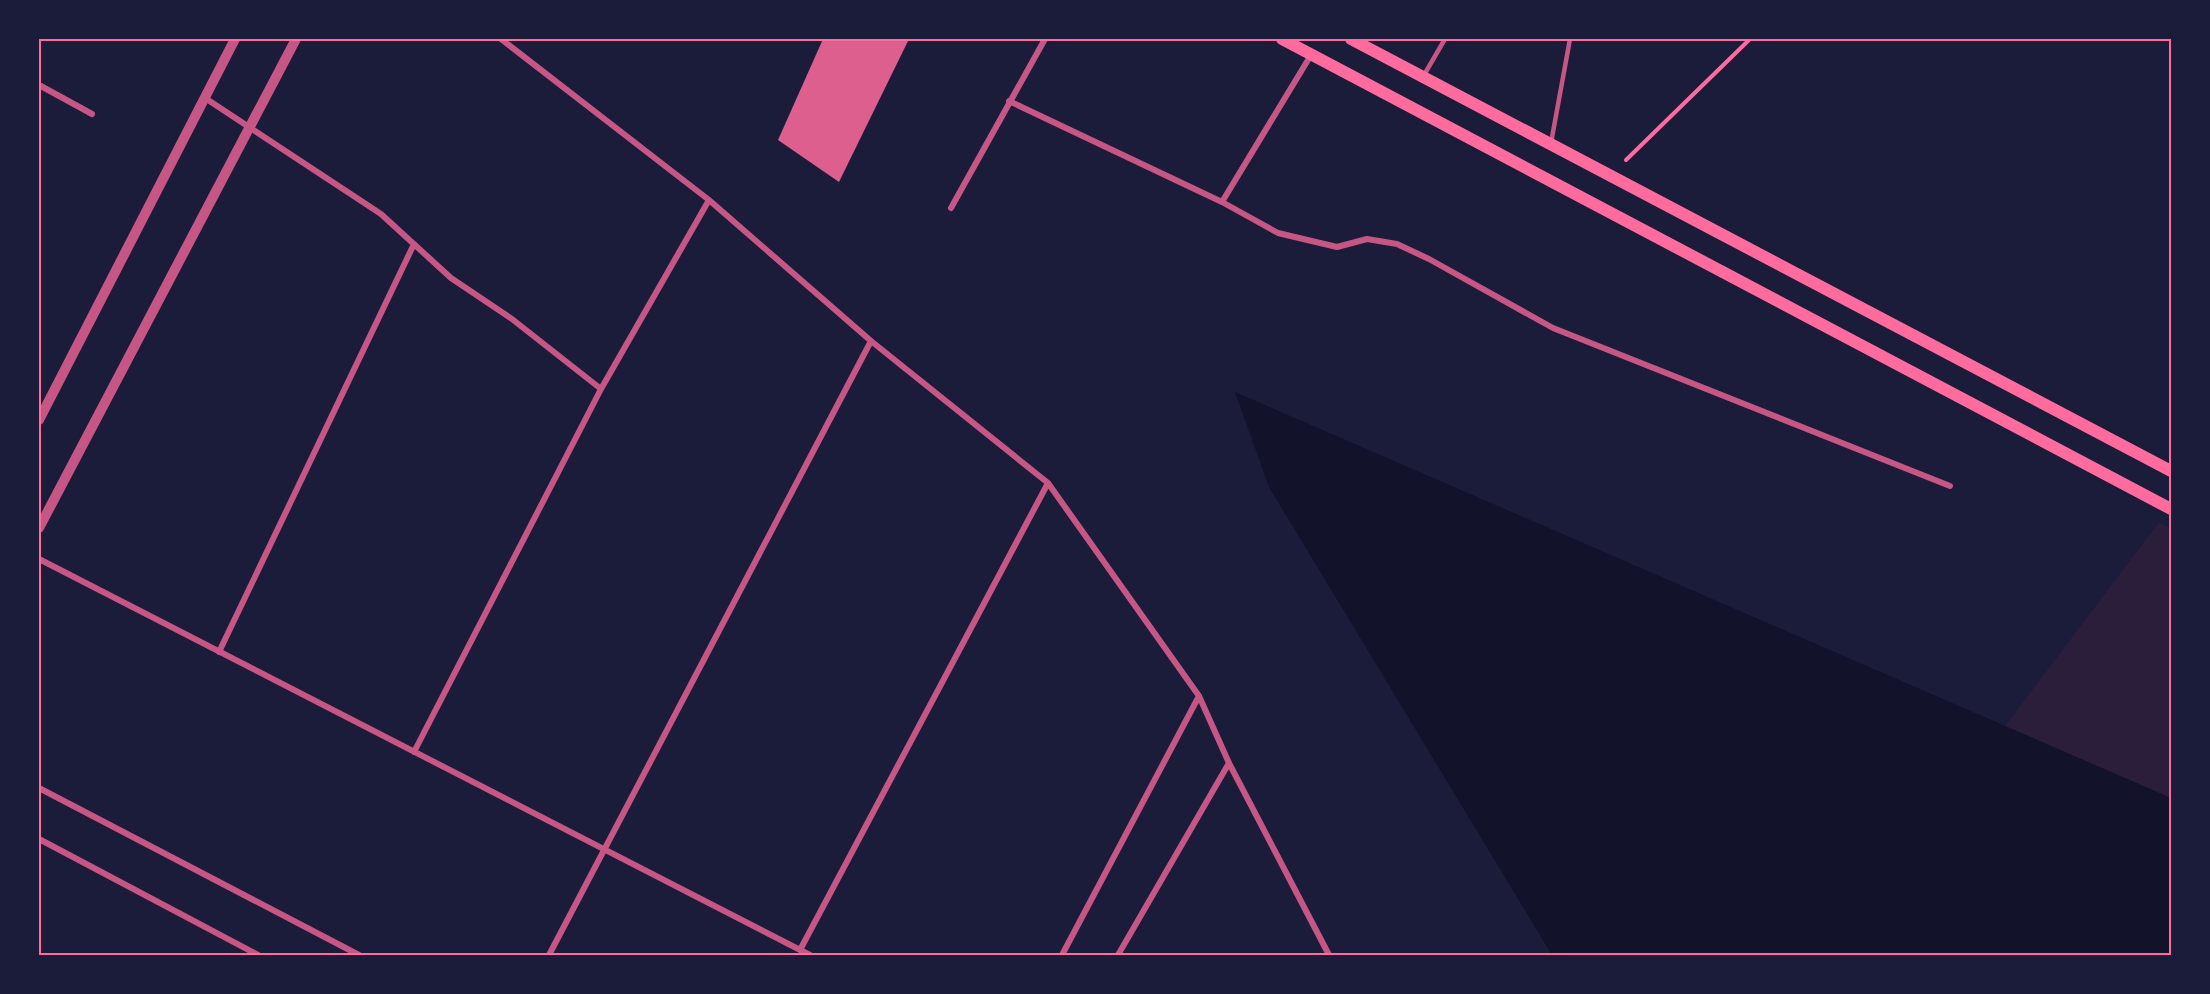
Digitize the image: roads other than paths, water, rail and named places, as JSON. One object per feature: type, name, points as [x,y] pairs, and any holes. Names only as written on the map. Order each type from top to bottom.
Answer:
[{"type":"main road","points":[[1282,39],[2171,509]]},
{"type":"main road","points":[[1351,39],[2171,471]]},
{"type":"street","points":[[39,420],[235,39]]},
{"type":"street","points":[[39,528],[296,39]]},
{"type":"street","points":[[501,39],[709,200],[871,340],[1048,483],[1199,696],[1229,763],[1329,955]]},
{"type":"street","points":[[951,208],[1045,39]]},
{"type":"street","points":[[1222,202],[1311,55]]},
{"type":"street","points":[[39,85],[92,114]]},
{"type":"street","points":[[205,98],[381,214],[451,278],[512,319],[601,389]]},
{"type":"street","points":[[1009,101],[1222,202],[1278,233],[1337,247],[1367,238],[1397,243],[1553,328],[1950,486]]},
{"type":"street","points":[[414,752],[601,389],[709,200]]},
{"type":"street","points":[[219,652],[414,244]]},
{"type":"street","points":[[549,955],[871,340]]},
{"type":"street","points":[[800,950],[1048,483]]},
{"type":"street","points":[[39,559],[810,955]]},
{"type":"street","points":[[1062,955],[1199,696]]},
{"type":"street","points":[[1118,955],[1229,763]]},
{"type":"street","points":[[39,788],[359,955]]},
{"type":"street","points":[[39,840],[258,955]]},
{"type":"lane","points":[[1422,77],[1445,39]]},
{"type":"lane","points":[[1551,145],[1570,39]]}]
